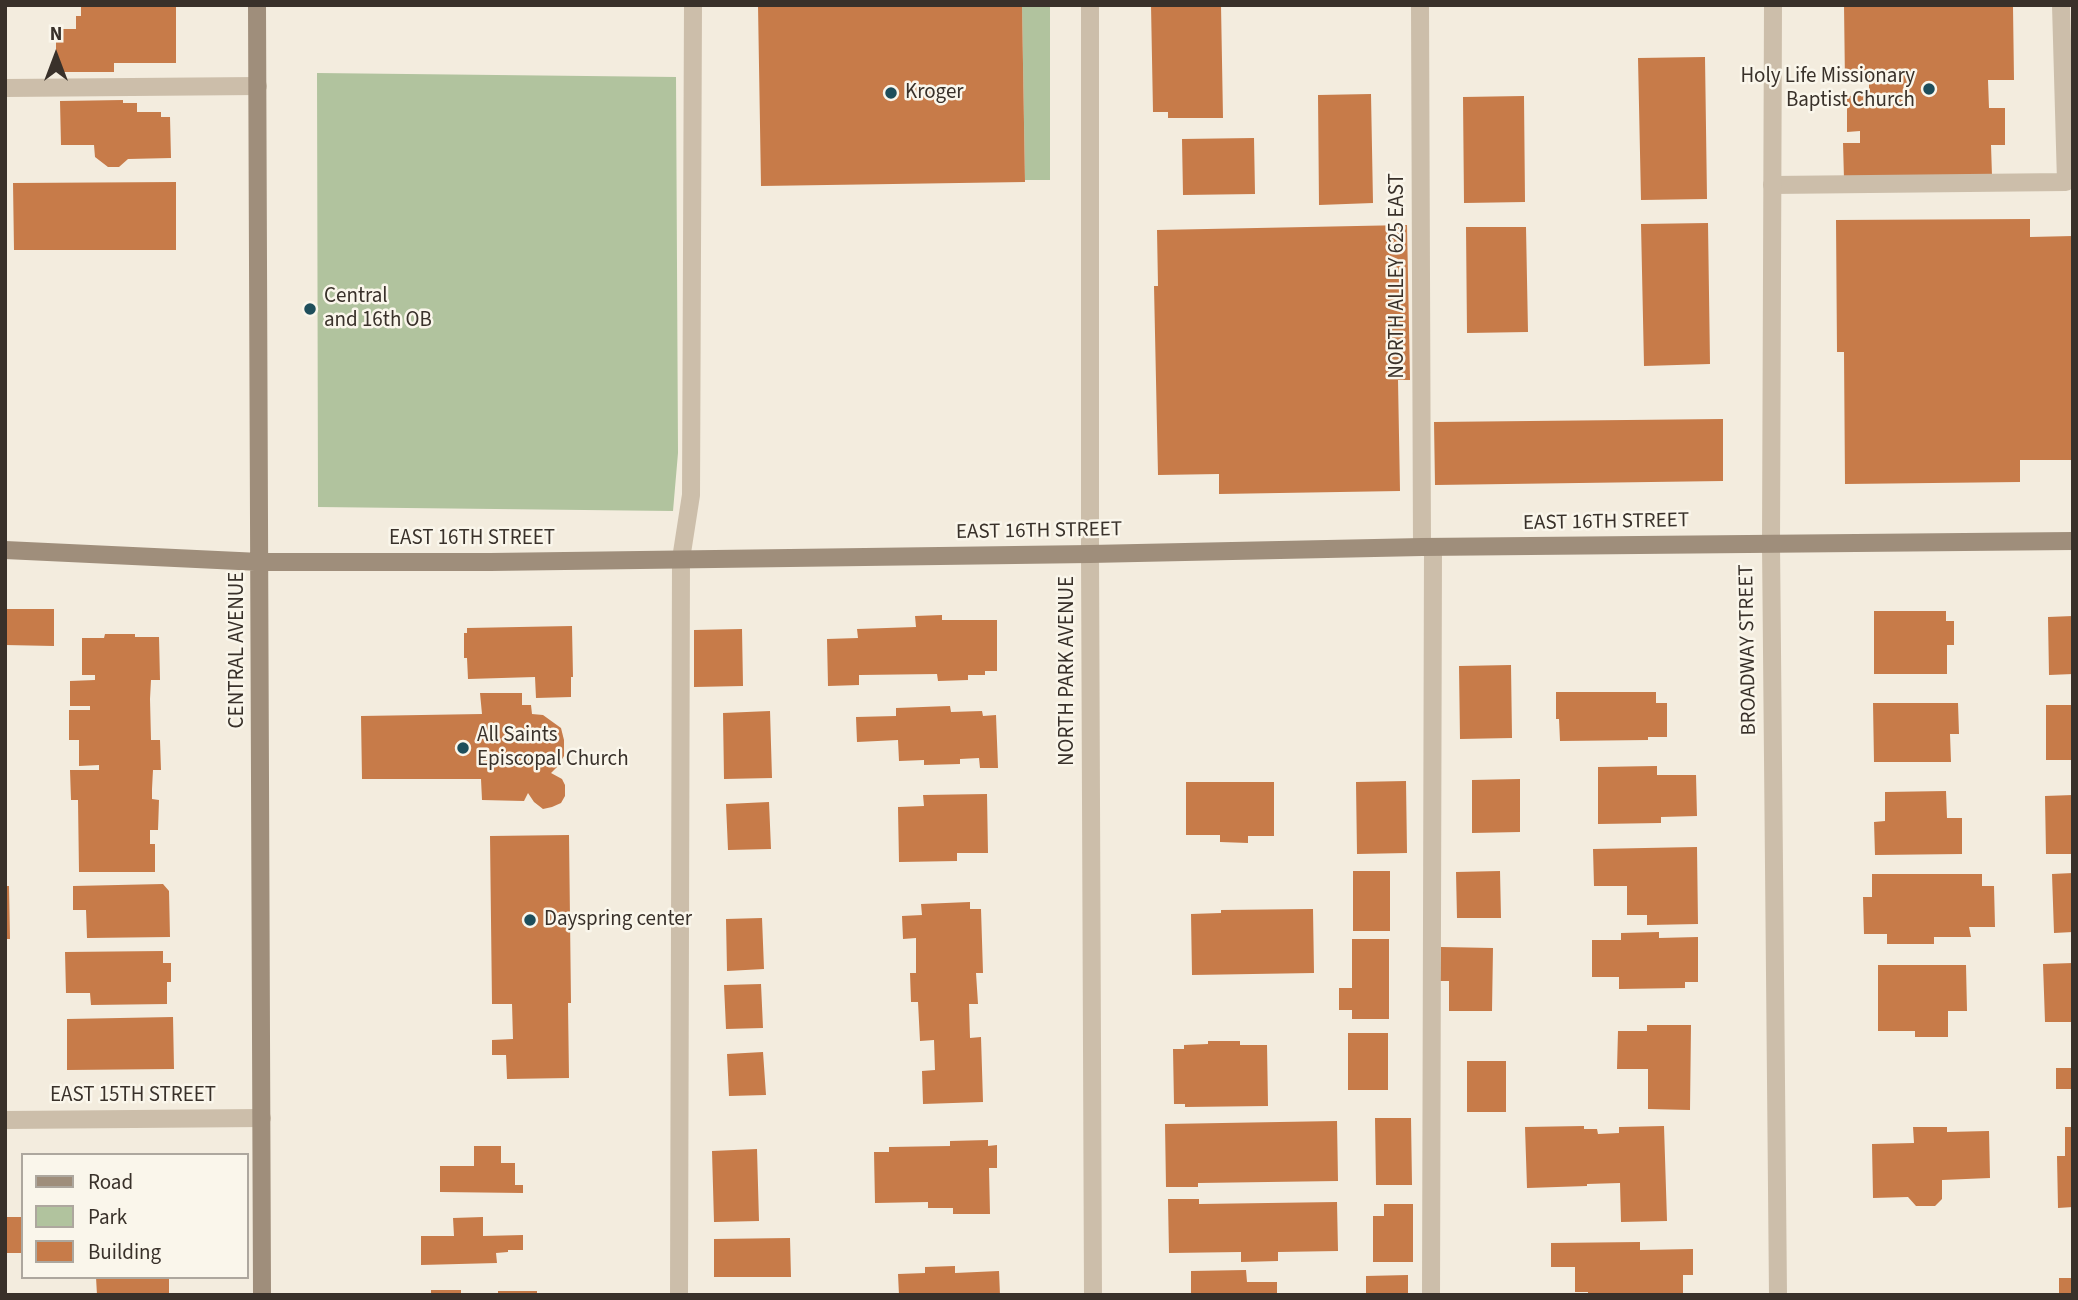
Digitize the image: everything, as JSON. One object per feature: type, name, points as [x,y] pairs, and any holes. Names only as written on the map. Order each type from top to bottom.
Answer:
[{"type":"main road","name":"CENTRAL AVENUE","points":[[257,5],[262,1295]]},
{"type":"main road","name":"EAST 16TH STREET","points":[[5,551],[260,562],[2073,541]]},
{"type":"street","points":[[679,1295],[681,559],[691,495],[693,5]]},
{"type":"street","name":"NORTH PARK AVENUE","points":[[1090,5],[1093,1295]]},
{"type":"street","name":"NORTH ALLEY 625 EAST","points":[[1420,5],[1428,547],[1431,1295]]},
{"type":"street","name":"BROADWAY STREET","points":[[1773,5],[1771,544],[1778,1295]]},
{"type":"street","points":[[1772,185],[2066,182],[2061,5]]},
{"type":"street","points":[[5,88],[258,86]]},
{"type":"street","name":"EAST 15TH STREET","points":[[5,1120],[262,1118]]},
{"type":"green space","points":[[1022,5],[1050,5],[1050,180],[1025,180]]},
{"type":"green space","points":[[317,73],[676,77],[678,453],[673,511],[318,507]]},
{"type":"building","points":[[81,5],[176,5],[176,63],[114,63],[114,72],[56,72],[56,29],[76,29],[76,16],[81,16]]},
{"type":"building","name":"Kroger","points":[[758,5],[1022,5],[1025,182],[761,186]]},
{"type":"building","points":[[1151,5],[1221,5],[1223,118],[1168,118],[1168,112],[1153,112]]},
{"type":"building","name":"Holy Life Missionary Baptist Church","points":[[1844,5],[2013,7],[2014,80],[1988,80],[1989,108],[2005,108],[2005,145],[1991,145],[1992,176],[1844,179],[1843,143],[1860,143],[1860,131],[1847,132],[1847,96],[1869,95],[1869,82],[1845,83]]},
{"type":"building","points":[[1705,57],[1707,199],[1641,200],[1638,58]]},
{"type":"building","points":[[1371,94],[1373,203],[1319,205],[1318,95]]},
{"type":"building","points":[[1524,96],[1525,202],[1464,203],[1463,97]]},
{"type":"building","points":[[123,100],[123,103],[137,103],[137,112],[161,112],[161,117],[170,117],[171,158],[128,159],[119,167],[108,167],[95,157],[94,145],[61,145],[60,101]]},
{"type":"building","points":[[1254,138],[1255,194],[1183,195],[1182,139]]},
{"type":"building","points":[[176,182],[176,250],[14,250],[13,183]]},
{"type":"building","points":[[2030,219],[2030,237],[2073,236],[2073,460],[2020,460],[2020,482],[1845,484],[1844,352],[1837,352],[1836,220]]},
{"type":"building","points":[[1708,223],[1710,364],[1644,366],[1641,224]]},
{"type":"building","points":[[1407,225],[1410,380],[1398,380],[1400,491],[1219,494],[1219,474],[1158,475],[1154,286],[1158,286],[1157,230]]},
{"type":"building","points":[[1466,227],[1526,227],[1528,332],[1467,333]]},
{"type":"building","points":[[1723,419],[1723,481],[1435,485],[1434,422]]},
{"type":"building","points":[[5,609],[54,609],[54,646],[5,645]]},
{"type":"building","points":[[1874,611],[1946,611],[1946,621],[1954,621],[1954,645],[1947,645],[1947,674],[1874,674]]},
{"type":"building","points":[[942,615],[942,620],[997,620],[997,671],[985,671],[985,675],[968,675],[968,680],[938,681],[937,674],[859,675],[859,685],[828,686],[827,639],[858,638],[857,629],[916,627],[915,616]]},
{"type":"building","points":[[2073,616],[2073,674],[2049,675],[2048,617]]},
{"type":"building","points":[[572,626],[571,697],[536,698],[535,677],[468,679],[467,658],[464,658],[464,633],[467,633],[467,628]]},
{"type":"building","points":[[742,629],[743,686],[694,687],[694,630]]},
{"type":"building","points":[[105,634],[159,637],[160,680],[151,680],[150,699],[151,740],[160,740],[161,770],[153,770],[152,799],[159,800],[158,830],[150,830],[150,844],[155,844],[155,872],[79,872],[78,800],[71,800],[70,770],[99,770],[99,765],[79,766],[79,740],[69,740],[69,710],[90,710],[90,706],[70,706],[70,681],[95,680],[95,675],[82,675],[82,638],[104,638]]},
{"type":"building","points":[[1511,665],[1512,738],[1460,739],[1459,666]]},
{"type":"building","points":[[1556,692],[1656,692],[1656,703],[1667,703],[1667,737],[1648,737],[1648,740],[1560,741],[1559,719],[1556,719]]},
{"type":"building","name":"All Saints Episcopal Church","points":[[480,693],[522,693],[522,705],[531,705],[532,714],[543,715],[561,728],[564,756],[551,773],[562,779],[565,785],[565,796],[561,803],[543,809],[528,793],[524,801],[482,800],[481,779],[362,779],[361,716],[482,714]]},
{"type":"building","points":[[1873,703],[1958,703],[1959,734],[1950,734],[1951,762],[1874,762]]},
{"type":"building","points":[[2046,705],[2073,705],[2073,760],[2046,760]]},
{"type":"building","points":[[950,706],[951,712],[982,711],[983,716],[996,715],[998,768],[980,768],[979,758],[960,759],[960,764],[924,765],[924,760],[899,761],[898,740],[857,742],[856,717],[896,716],[896,708]]},
{"type":"building","points":[[770,711],[772,778],[724,779],[723,713]]},
{"type":"building","points":[[1657,766],[1657,775],[1696,775],[1697,816],[1661,817],[1661,823],[1598,824],[1598,767]]},
{"type":"building","points":[[1520,779],[1520,832],[1472,833],[1472,780]]},
{"type":"building","points":[[1406,781],[1407,853],[1357,854],[1356,782]]},
{"type":"building","points":[[1186,782],[1274,782],[1274,836],[1248,836],[1248,843],[1220,842],[1220,835],[1186,835]]},
{"type":"building","points":[[1946,791],[1947,818],[1962,818],[1962,854],[1875,855],[1874,822],[1885,821],[1885,792]]},
{"type":"building","points":[[987,794],[988,853],[957,853],[957,861],[899,862],[898,807],[924,806],[923,795]]},
{"type":"building","points":[[2073,795],[2073,854],[2046,854],[2045,796]]},
{"type":"building","points":[[769,802],[771,849],[728,850],[726,804]]},
{"type":"building","name":"Dayspring center","points":[[569,835],[569,1078],[507,1079],[506,1055],[492,1055],[492,1040],[513,1039],[512,1004],[492,1004],[490,836]]},
{"type":"building","points":[[1697,847],[1698,924],[1647,925],[1647,915],[1627,915],[1627,886],[1594,886],[1593,849]]},
{"type":"building","points":[[1353,871],[1390,871],[1390,931],[1353,931]]},
{"type":"building","points":[[1500,871],[1501,918],[1457,918],[1456,872]]},
{"type":"building","points":[[2073,873],[2073,932],[2054,933],[2052,874]]},
{"type":"building","points":[[1872,874],[1982,874],[1982,886],[1994,886],[1995,927],[1969,927],[1971,937],[1934,937],[1934,944],[1887,944],[1887,934],[1864,934],[1863,897],[1872,897]]},
{"type":"building","points":[[163,884],[169,891],[170,937],[87,938],[86,910],[73,910],[73,886]]},
{"type":"building","points":[[5,886],[9,886],[10,939],[5,939]]},
{"type":"building","points":[[970,902],[970,909],[981,909],[983,973],[976,973],[978,1004],[969,1004],[970,1038],[981,1037],[983,1102],[923,1104],[922,1071],[935,1070],[934,1040],[920,1041],[918,1002],[911,1002],[910,973],[916,973],[916,938],[903,939],[902,916],[922,915],[921,904]]},
{"type":"building","points":[[1313,909],[1314,973],[1192,975],[1191,914],[1221,913],[1221,910]]},
{"type":"building","points":[[762,918],[764,969],[727,971],[726,919]]},
{"type":"building","points":[[1659,932],[1659,938],[1698,937],[1698,982],[1685,982],[1685,988],[1619,989],[1619,977],[1592,977],[1592,940],[1621,940],[1621,933]]},
{"type":"building","points":[[1352,939],[1389,939],[1389,1019],[1352,1019],[1352,1010],[1339,1010],[1339,988],[1352,988]]},
{"type":"building","points":[[1441,947],[1493,948],[1492,1011],[1449,1011],[1449,981],[1440,981]]},
{"type":"building","points":[[163,951],[163,963],[171,963],[171,982],[167,982],[167,1004],[91,1005],[90,993],[66,993],[65,952]]},
{"type":"building","points":[[2073,963],[2073,1022],[2045,1022],[2043,964]]},
{"type":"building","points":[[1878,965],[1966,965],[1967,1011],[1948,1011],[1948,1037],[1915,1037],[1915,1031],[1878,1031]]},
{"type":"building","points":[[761,984],[763,1028],[726,1029],[724,985]]},
{"type":"building","points":[[173,1017],[174,1069],[67,1070],[67,1019]]},
{"type":"building","points":[[1647,1025],[1691,1025],[1690,1110],[1648,1109],[1648,1069],[1617,1069],[1618,1031],[1647,1031]]},
{"type":"building","points":[[1348,1033],[1388,1033],[1388,1090],[1348,1090]]},
{"type":"building","points":[[1208,1041],[1240,1041],[1240,1045],[1267,1045],[1268,1106],[1185,1107],[1185,1104],[1174,1104],[1173,1049],[1184,1049],[1184,1045],[1208,1044]]},
{"type":"building","points":[[763,1052],[766,1095],[729,1096],[727,1054]]},
{"type":"building","points":[[1467,1061],[1506,1061],[1506,1112],[1467,1112]]},
{"type":"building","points":[[2056,1068],[2073,1068],[2073,1089],[2056,1089]]},
{"type":"building","points":[[1375,1118],[1411,1118],[1412,1185],[1376,1185]]},
{"type":"building","points":[[1337,1121],[1338,1181],[1198,1183],[1198,1187],[1166,1187],[1165,1124]]},
{"type":"building","points":[[1584,1126],[1584,1129],[1597,1129],[1598,1134],[1619,1133],[1619,1127],[1664,1126],[1667,1221],[1621,1222],[1620,1183],[1527,1188],[1525,1127]]},
{"type":"building","points":[[1913,1127],[1947,1127],[1947,1132],[1989,1131],[1990,1178],[1942,1180],[1942,1199],[1935,1206],[1916,1206],[1908,1197],[1873,1198],[1872,1144],[1914,1143]]},
{"type":"building","points":[[2065,1127],[2073,1127],[2073,1207],[2058,1208],[2057,1156],[2065,1156]]},
{"type":"building","points":[[988,1140],[988,1146],[997,1145],[997,1168],[989,1168],[990,1214],[953,1214],[953,1208],[928,1208],[928,1202],[875,1203],[874,1152],[889,1152],[889,1147],[950,1146],[950,1141]]},
{"type":"building","points":[[474,1146],[501,1146],[501,1163],[515,1163],[515,1185],[523,1185],[523,1193],[440,1192],[440,1166],[474,1166]]},
{"type":"building","points":[[757,1149],[759,1221],[714,1222],[712,1151]]},
{"type":"building","points":[[1168,1199],[1199,1199],[1199,1204],[1337,1202],[1338,1251],[1278,1252],[1278,1261],[1241,1262],[1241,1252],[1169,1253]]},
{"type":"building","points":[[1384,1204],[1413,1204],[1413,1262],[1373,1262],[1373,1216],[1384,1216]]},
{"type":"building","points":[[5,1217],[21,1217],[21,1253],[5,1253]]},
{"type":"building","points":[[483,1217],[483,1236],[523,1235],[523,1250],[496,1253],[497,1263],[421,1265],[421,1236],[454,1236],[453,1218]]},
{"type":"building","points":[[790,1238],[791,1277],[714,1277],[714,1239]]},
{"type":"building","points":[[1640,1242],[1640,1250],[1693,1249],[1693,1275],[1683,1275],[1683,1295],[1588,1295],[1588,1292],[1575,1292],[1575,1267],[1551,1267],[1551,1243]]},
{"type":"building","points":[[955,1266],[955,1273],[999,1271],[1000,1295],[899,1295],[898,1274],[925,1273],[925,1267]]},
{"type":"building","points":[[1246,1270],[1247,1282],[1277,1282],[1277,1295],[1191,1295],[1191,1271]]},
{"type":"building","points":[[1408,1275],[1408,1295],[1366,1295],[1366,1276]]},
{"type":"building","points":[[2059,1278],[2073,1278],[2073,1294],[2059,1294]]},
{"type":"building","points":[[96,1279],[169,1279],[169,1295],[97,1295]]},
{"type":"building","points":[[431,1290],[461,1290],[461,1295],[431,1295]]},
{"type":"building","points":[[498,1291],[537,1291],[537,1295],[498,1295]]},
{"type":"place","name":"Holy Life Missionary Baptist Church","points":[[1929,89]]},
{"type":"place","name":"Kroger","points":[[891,93]]},
{"type":"place","name":"Central and 16th OB","points":[[310,309]]},
{"type":"place","name":"All Saints Episcopal Church","points":[[463,748]]},
{"type":"place","name":"Dayspring center","points":[[530,920]]}]
